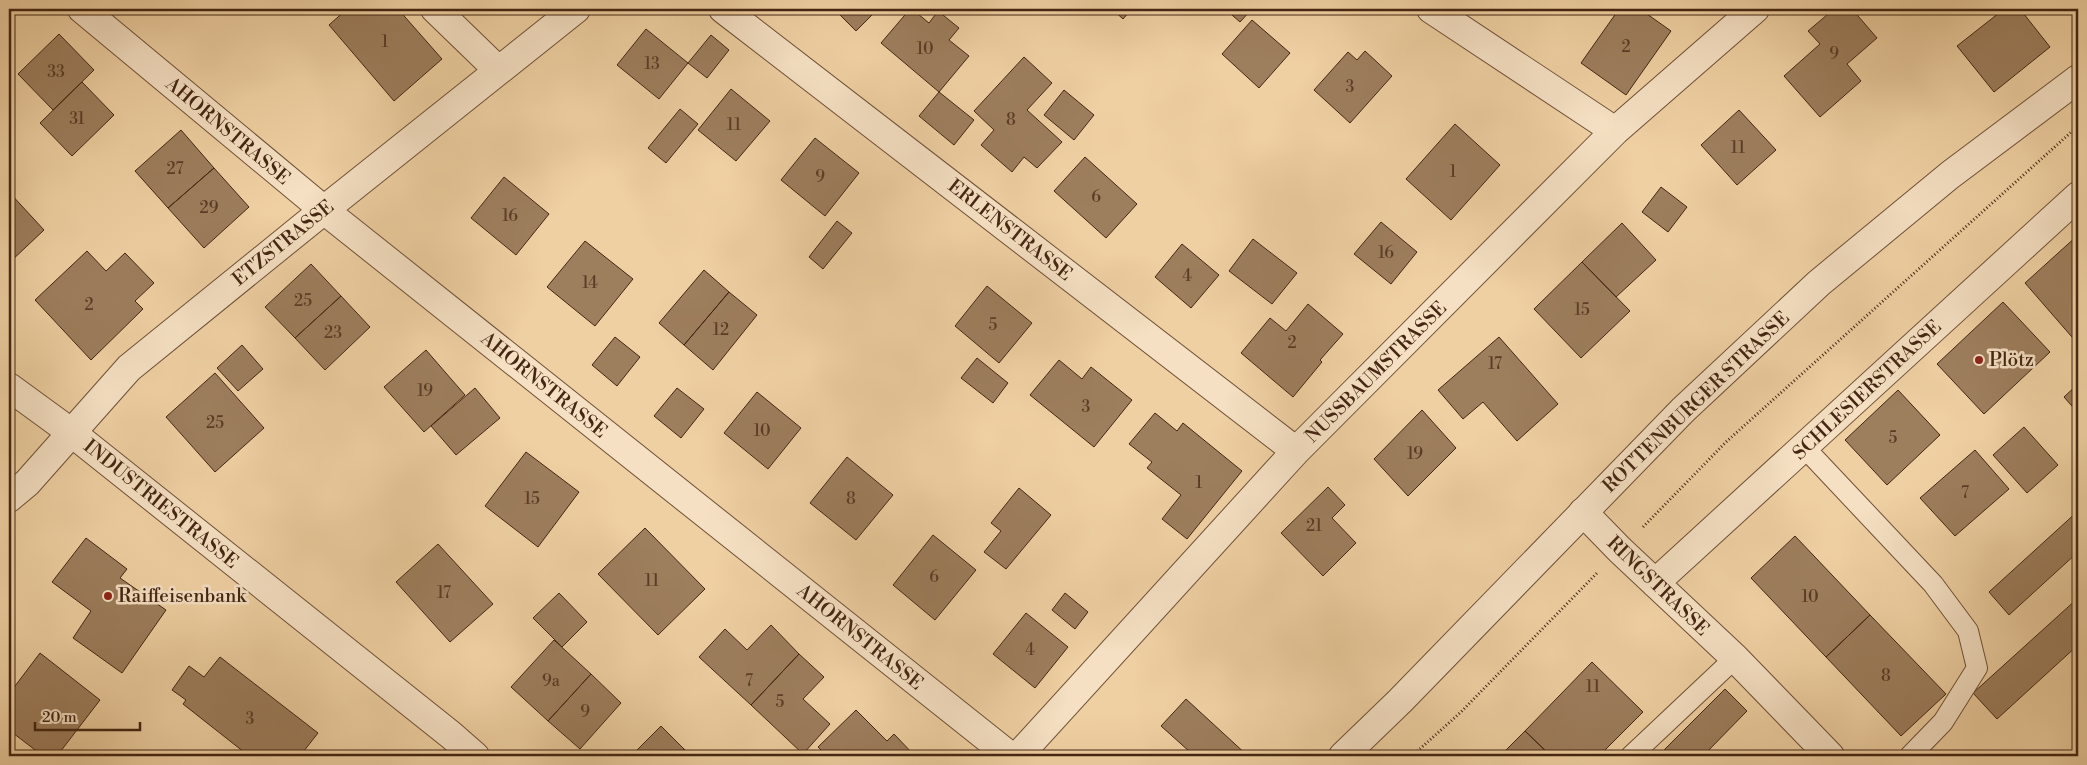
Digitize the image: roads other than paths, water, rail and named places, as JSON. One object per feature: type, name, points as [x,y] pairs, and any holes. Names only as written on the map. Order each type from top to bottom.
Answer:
[{"type":"street","name":"AHORNSTRASSE","points":[[82,9],[324,210],[1010,756]]},
{"type":"street","points":[[434,9],[498,70]]},
{"type":"street","name":"ETZSTRASSE","points":[[9,498],[26,483],[129,368],[576,9]]},
{"type":"street","name":"ERLENSTRASSE","points":[[723,9],[1296,451]]},
{"type":"street","points":[[1431,9],[1615,131]]},
{"type":"street","name":"NUSSBAUMSTRASSE","points":[[1018,756],[1296,451],[1615,131],[1755,9]]},
{"type":"street","name":"ROTTENBURGER STRASSE","points":[[1343,756],[1400,701],[1684,410],[1819,283],[1950,175],[2078,79]]},
{"type":"street","name":"SCHLESIERSTRASSE","points":[[1655,583],[2078,196]]},
{"type":"street","name":"INDUSTRIESTRASSE","points":[[9,387],[72,433],[451,734],[475,756]]},
{"type":"street","name":"RINGSTRASSE","points":[[1583,512],[1620,550],[1735,658],[1830,756]]},
{"type":"lane","points":[[1804,447],[1933,584],[1968,631],[1978,668],[1943,722],[1910,756]]},
{"type":"lane","points":[[1630,756],[1735,658]]},
{"type":"place","name":"Plötz","points":[[1979,360]]},
{"type":"place","name":"Raiffeisenbank","points":[[108,596]]}]
